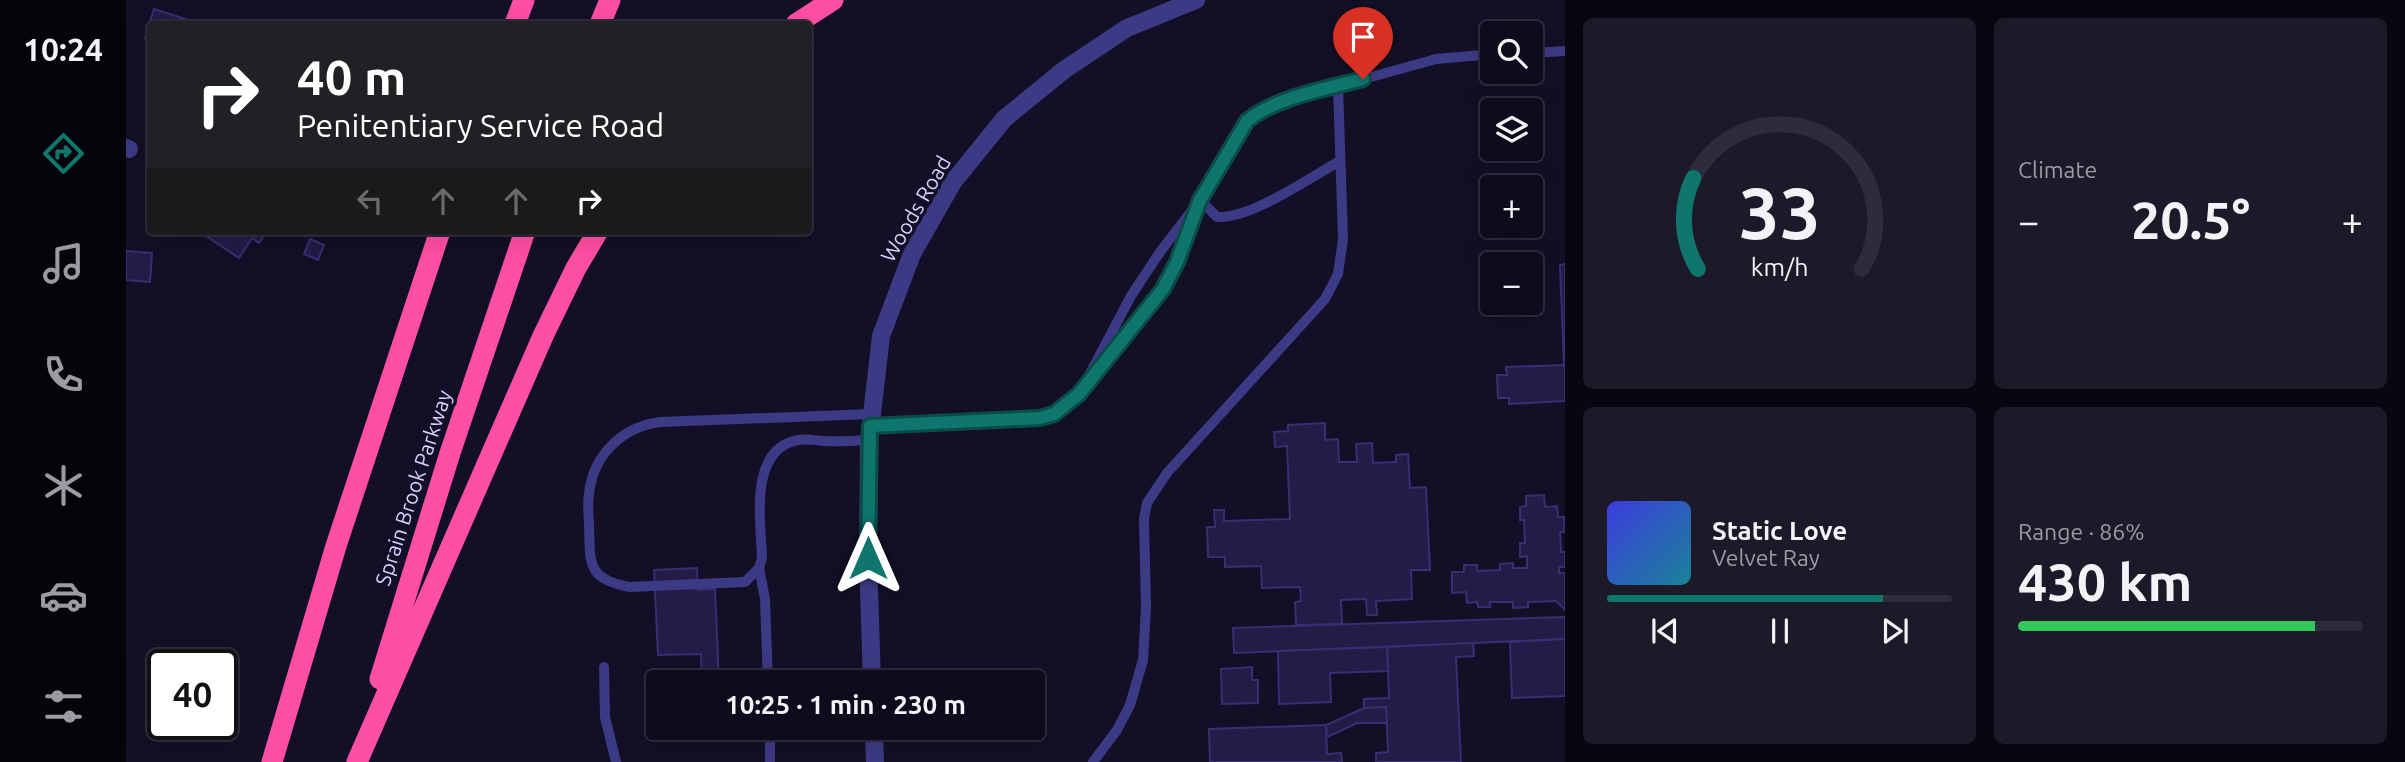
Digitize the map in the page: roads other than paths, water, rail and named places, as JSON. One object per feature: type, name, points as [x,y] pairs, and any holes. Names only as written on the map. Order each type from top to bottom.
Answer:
[{"type":"highway","points":[[516,21],[524,0]]},
{"type":"highway","points":[[601,21],[610,0]]},
{"type":"highway","points":[[801,21],[833,0]]},
{"type":"highway","points":[[272,762],[336,546],[439,235]]},
{"type":"highway","name":"Sprain Brook Parkway","points":[[356,762],[429,518],[525,235]]},
{"type":"highway","points":[[356,762],[558,302],[596,235]]},
{"type":"street","name":"Woods Road","points":[[872,670],[868,558],[870,427],[881,336],[912,254],[953,182],[1004,119],[1063,69],[1127,29],[1196,0]]},
{"type":"street","points":[[874,740],[875,762]]},
{"type":"lane","points":[[1543,52],[1565,51]]},
{"type":"lane","points":[[1079,394],[1131,296],[1200,200],[1247,121],[1257,112],[1274,104],[1436,59],[1480,55]]},
{"type":"lane","points":[[1093,762],[1117,730],[1130,705],[1143,660],[1146,607],[1144,519],[1147,503],[1167,473],[1325,299],[1338,274],[1343,239],[1338,86]]},
{"type":"lane","points":[[1200,200],[1217,217],[1229,218],[1247,212],[1340,161]]},
{"type":"lane","points":[[759,568],[745,582],[737,583],[629,587],[602,577],[591,559],[589,494],[597,468],[612,444],[631,429],[652,423],[870,427],[1040,418],[1054,414],[1079,394],[1163,289],[1177,262],[1200,200]]},
{"type":"lane","points":[[768,670],[765,599],[759,568],[762,558],[760,489],[767,464],[775,451],[785,443],[870,427]]},
{"type":"lane","points":[[604,667],[605,717],[615,762]]},
{"type":"lane","points":[[770,740],[770,762]]}]
